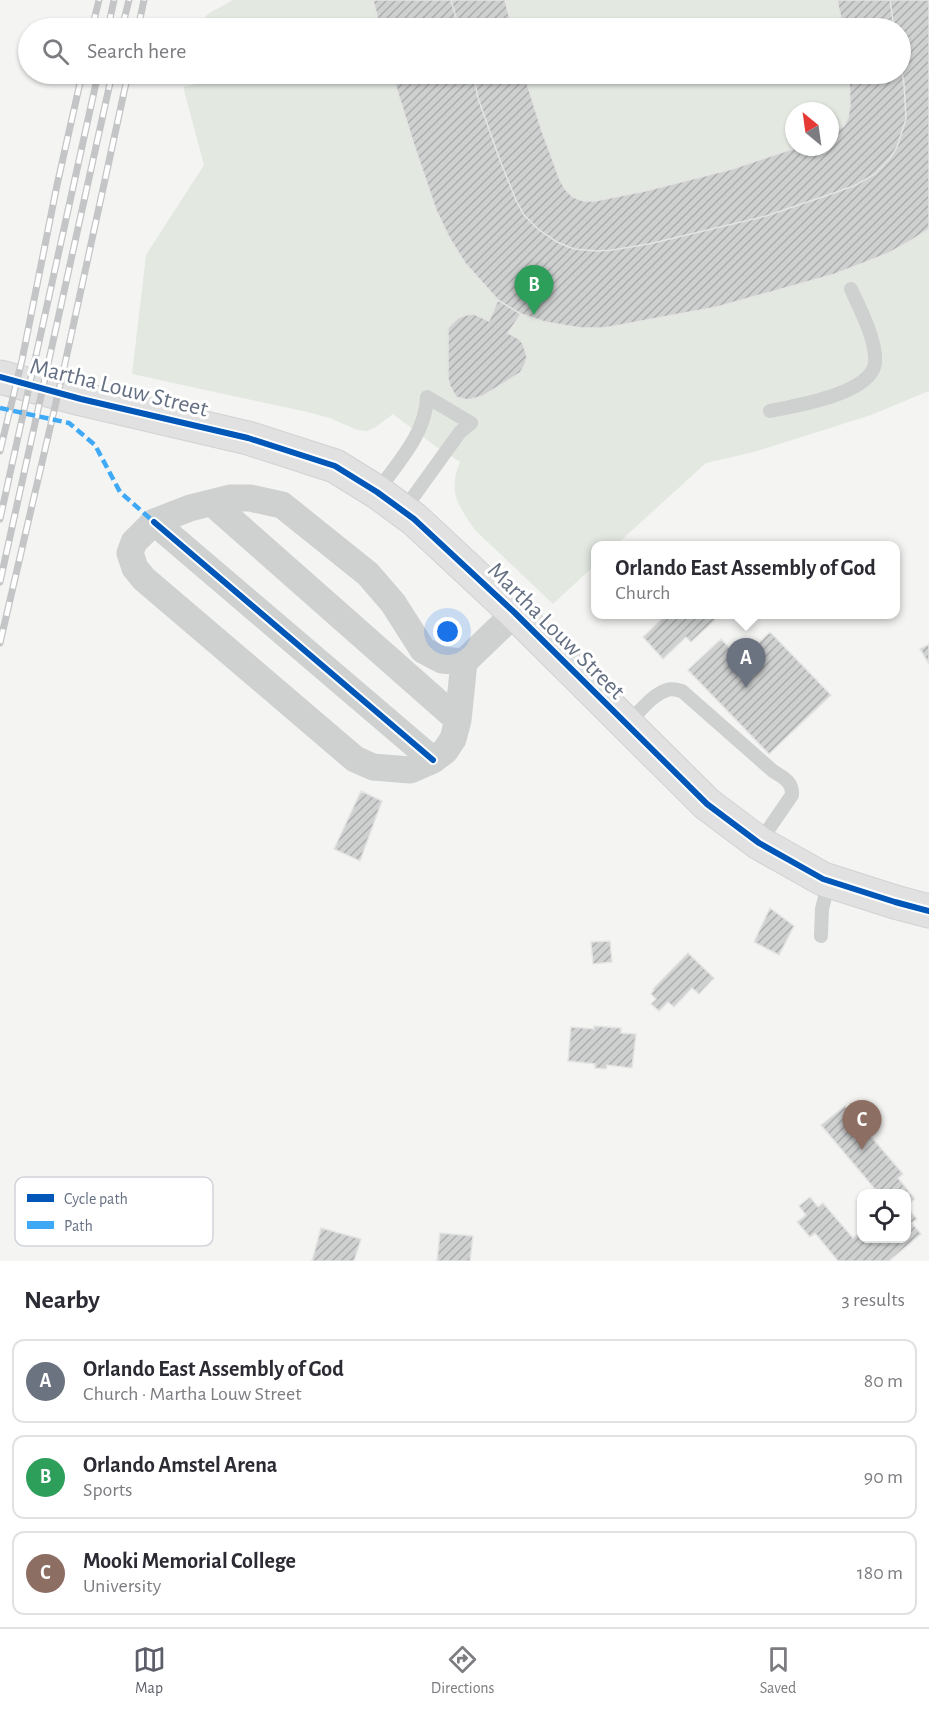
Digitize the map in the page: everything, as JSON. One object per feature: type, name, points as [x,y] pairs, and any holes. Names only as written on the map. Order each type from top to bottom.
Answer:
[{"type":"street","name":"Martha Louw Street","points":[[0,377],[81,399],[248,438],[335,466],[377,492],[414,519],[515,613],[707,804],[759,843],[829,881],[929,911]]},
{"type":"street","points":[[464,662],[442,660],[423,650],[393,603],[368,574],[282,505],[250,498],[230,498],[190,508],[154,522],[134,542],[130,553],[135,568],[144,579],[355,759],[373,767],[410,770],[433,760],[445,751],[453,739],[458,720],[464,662],[515,613]]},
{"type":"street","points":[[212,504],[458,720]]},
{"type":"street","points":[[154,522],[433,760]]},
{"type":"lane","points":[[770,411],[815,401],[849,389],[865,380],[873,370],[875,362],[871,336],[851,289]]},
{"type":"lane","points":[[377,492],[417,435],[424,421],[427,397],[471,423],[460,432],[404,511]]},
{"type":"lane","points":[[626,725],[660,694],[674,689],[682,691],[773,771],[787,780],[791,786],[792,795],[759,843]]},
{"type":"lane","points":[[821,936],[822,909],[829,881]]},
{"type":"shaded area","points":[[232,0],[929,0],[929,391],[871,415],[754,452],[706,463],[620,541],[591,541],[591,569],[553,604],[475,530],[469,521],[456,497],[456,472],[460,462],[393,414],[367,431],[357,430],[330,418],[307,412],[132,374],[146,255],[204,165],[183,87],[196,84],[911,84],[911,18],[205,17]]},
{"type":"building","points":[[373,0],[451,0],[456,18],[378,18]]},
{"type":"building","points":[[373,0],[505,0],[510,18],[378,18]]},
{"type":"building","points":[[837,0],[929,0],[929,229],[889,253],[835,274],[717,307],[604,328],[581,328],[545,322],[521,314],[498,300],[465,263],[436,210],[395,84],[527,84],[542,131],[565,189],[573,197],[584,201],[595,201],[732,169],[785,151],[785,156],[839,156],[839,129],[844,126],[848,118],[849,84],[911,84],[911,18],[841,18]]},
{"type":"building","points":[[890,0],[929,0],[929,229],[889,253],[835,274],[717,307],[604,328],[581,328],[545,322],[521,314],[498,300],[465,263],[436,210],[395,84],[475,84],[501,163],[524,215],[538,229],[557,242],[574,249],[612,250],[649,244],[766,216],[856,185],[875,174],[897,147],[906,119],[904,84],[911,84],[911,18],[893,18]]},
{"type":"building","points":[[498,300],[521,314],[508,333],[523,344],[527,357],[525,364],[520,373],[483,396],[468,400],[456,397],[448,379],[448,328],[458,318],[466,315],[474,314],[489,321]]},
{"type":"building","points":[[662,619],[716,619],[691,642],[686,637],[663,659],[643,637]]},
{"type":"building","points":[[770,632],[831,695],[769,754],[688,670],[721,639],[741,660]]},
{"type":"building","points":[[929,644],[929,664],[920,649]]},
{"type":"building","points":[[361,791],[382,801],[360,861],[334,849]]},
{"type":"building","points":[[770,908],[794,926],[779,955],[754,942]]},
{"type":"building","points":[[610,941],[612,962],[593,964],[591,942]]},
{"type":"building","points":[[688,953],[714,978],[699,994],[692,988],[674,1007],[668,1002],[659,1011],[651,1004],[656,999],[651,994],[653,989]]},
{"type":"building","points":[[594,1026],[621,1028],[621,1033],[636,1034],[632,1068],[607,1065],[606,1069],[595,1068],[595,1064],[568,1061],[571,1027],[594,1029]]},
{"type":"building","points":[[845,1106],[903,1174],[898,1178],[907,1189],[875,1189],[821,1125]]},
{"type":"building","points":[[810,1197],[818,1207],[823,1203],[853,1238],[857,1235],[857,1243],[910,1243],[889,1261],[838,1261],[815,1233],[810,1237],[797,1222],[806,1215],[799,1206]]},
{"type":"building","points":[[911,1212],[917,1219],[912,1223],[921,1234],[911,1242]]},
{"type":"building","points":[[321,1228],[361,1239],[354,1261],[312,1261]]},
{"type":"building","points":[[440,1233],[473,1236],[470,1261],[437,1261]]},
{"type":"railway","points":[[94,18],[99,0]]},
{"type":"railway","points":[[110,18],[114,0]]},
{"type":"railway","points":[[124,18],[129,0]]},
{"type":"railway","points":[[140,18],[144,0]]},
{"type":"railway","points":[[0,451],[22,360],[80,84]]},
{"type":"railway","points":[[0,519],[96,84]]},
{"type":"railway","points":[[0,582],[110,84]]},
{"type":"railway","points":[[0,643],[64,368],[126,84]]},
{"type":"marked path","points":[[0,408],[69,423],[95,445],[120,492],[154,522]]},
{"type":"cycle path","points":[[0,377],[81,399],[248,438],[335,466],[377,492],[414,519],[515,613],[707,804],[759,843],[823,879],[929,911]]},
{"type":"cycle path","points":[[154,522],[433,760]]},
{"type":"place","name":"Orlando Amstel Arena","points":[[534,315]]},
{"type":"place","name":"Orlando East Assembly of God","points":[[746,688]]},
{"type":"place","name":"Mooki Memorial College","points":[[862,1150]]}]
